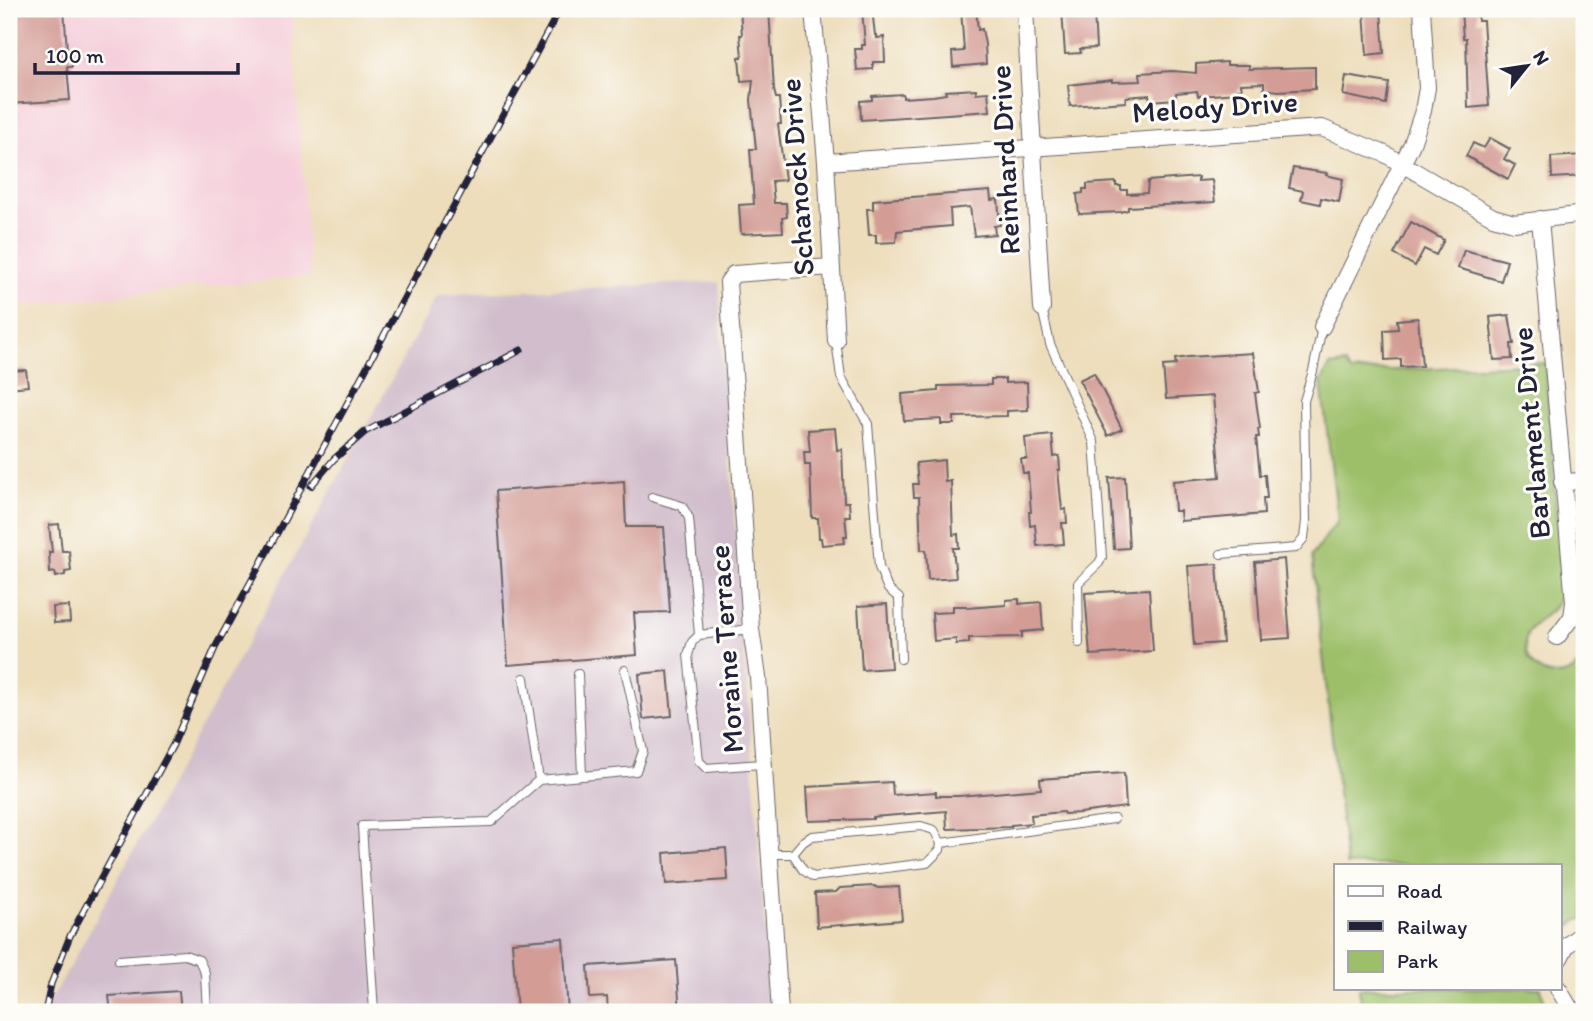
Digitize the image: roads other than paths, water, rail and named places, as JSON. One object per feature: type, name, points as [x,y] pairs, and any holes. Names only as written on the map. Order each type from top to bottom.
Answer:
[{"type":"street","name":"Schanock Drive","points":[[813,9],[826,162],[836,341]]},
{"type":"street","name":"Reinhard Drive","points":[[1025,9],[1042,308]]},
{"type":"street","points":[[1322,327],[1403,164],[1423,111],[1427,88],[1422,9]]},
{"type":"street","name":"Melody Drive","points":[[826,162],[1322,128],[1357,141],[1403,164],[1493,217],[1514,223],[1584,214]]},
{"type":"street","name":"Barlament Drive","points":[[1541,219],[1574,608],[1566,627],[1557,637]]},
{"type":"street","name":"Moraine Terrace","points":[[780,1012],[728,282],[734,274],[831,267]]},
{"type":"street","points":[[1562,482],[1584,481]]},
{"type":"street","points":[[1562,953],[1566,946],[1584,932]]},
{"type":"street","points":[[1559,990],[1569,1007],[1577,1012]]},
{"type":"lane","points":[[1042,308],[1050,344],[1094,442],[1101,557],[1099,563],[1078,583],[1079,643]]},
{"type":"lane","points":[[1221,554],[1296,548],[1304,538],[1304,401],[1322,327]]},
{"type":"lane","points":[[836,341],[841,377],[868,424],[878,566],[888,589],[899,598],[901,659]]},
{"type":"lane","points":[[652,497],[682,506],[689,518],[699,635]]},
{"type":"lane","points":[[751,629],[699,635],[692,642],[688,656],[699,761],[706,768],[762,764]]},
{"type":"lane","points":[[374,1012],[362,826],[491,822],[538,780],[636,771],[643,751],[625,670]]},
{"type":"lane","points":[[578,674],[582,776]]},
{"type":"lane","points":[[524,678],[538,780]]},
{"type":"lane","points":[[941,843],[1114,819]]},
{"type":"lane","points":[[770,855],[793,854],[812,836],[921,826],[934,830],[941,843],[940,850],[927,863],[813,877],[803,870],[793,854]]},
{"type":"lane","points":[[119,960],[185,955],[199,960],[205,974],[207,1012]]},
{"type":"railway","points":[[45,1012],[51,984],[70,936],[173,745],[215,648],[560,9]]},
{"type":"railway","points":[[311,486],[334,459],[365,432],[521,350]]}]
